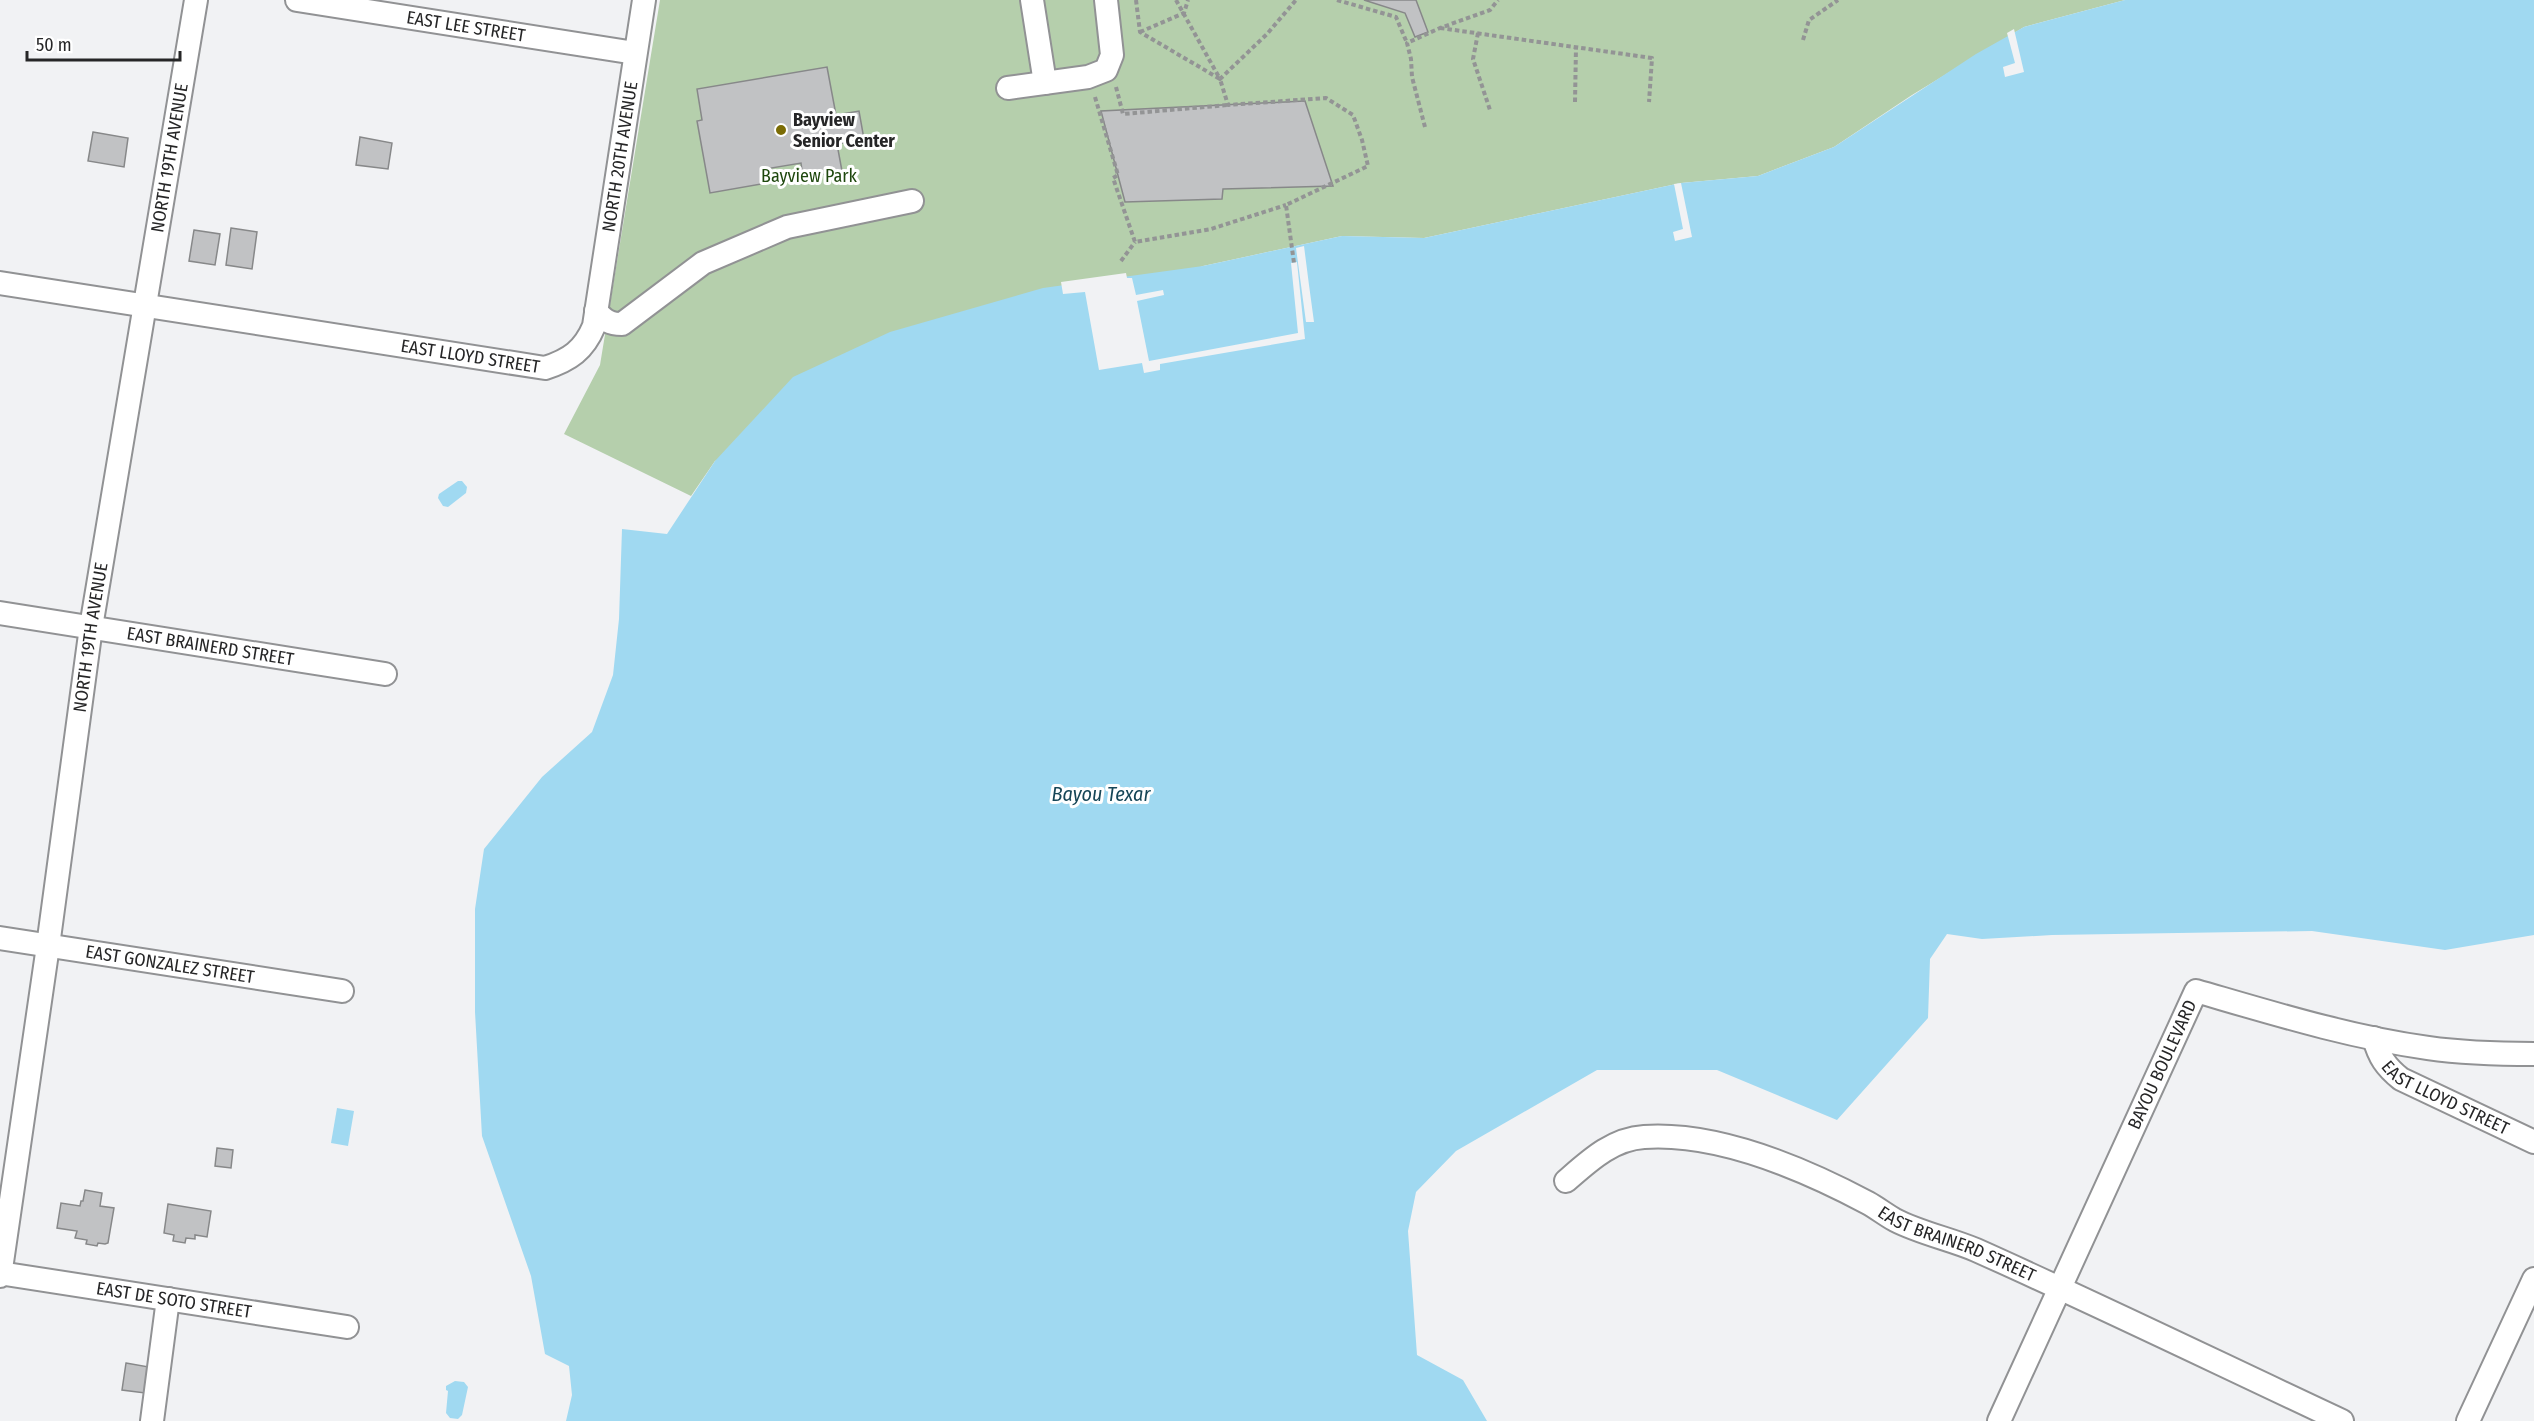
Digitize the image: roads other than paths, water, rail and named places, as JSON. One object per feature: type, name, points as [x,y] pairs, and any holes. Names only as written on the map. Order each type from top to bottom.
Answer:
[{"type":"street","name":"NORTH 19TH AVENUE","points":[[0,1274],[48,946],[90,627],[196,0]]},
{"type":"street","name":"EAST LEE STREET","points":[[297,0],[635,53]]},
{"type":"street","name":"NORTH 20TH AVENUE","points":[[596,311],[644,0]]},
{"type":"street","points":[[1032,0],[1045,83]]},
{"type":"street","points":[[1008,88],[1088,77],[1106,70],[1112,55],[1106,0]]},
{"type":"street","points":[[596,311],[604,320],[613,324],[622,324],[703,263],[787,227],[912,201]]},
{"type":"street","name":"EAST LLOYD STREET","points":[[0,283],[545,368],[575,355],[587,341],[594,326],[596,311]]},
{"type":"street","name":"EAST BRAINERD STREET","points":[[0,613],[385,674]]},
{"type":"street","name":"EAST GONZALEZ STREET","points":[[0,938],[342,991]]},
{"type":"street","name":"BAYOU BOULEVARD","points":[[1999,1421],[2196,991],[2297,1020],[2374,1038],[2428,1048],[2484,1054],[2534,1054]]},
{"type":"street","name":"EAST LLOYD STREET","points":[[2374,1038],[2378,1053],[2387,1068],[2401,1080],[2534,1142]]},
{"type":"street","name":"EAST BRAINERD STREET","points":[[1566,1180],[1594,1156],[1614,1145],[1643,1137],[1694,1140],[1731,1148],[1814,1176],[1895,1220],[1974,1249],[2342,1421]]},
{"type":"street","name":"EAST DE SOTO STREET","points":[[0,1274],[346,1327]]},
{"type":"street","points":[[2468,1421],[2534,1279]]},
{"type":"street","points":[[152,1421],[168,1299]]},
{"type":"water","name":"Bayou Texar","points":[[2125,0],[2534,0],[2534,935],[2445,950],[2312,931],[2052,935],[1982,939],[1947,934],[1930,959],[1928,1018],[1837,1120],[1717,1070],[1597,1070],[1456,1151],[1416,1192],[1408,1231],[1417,1355],[1463,1380],[1487,1421],[566,1421],[572,1395],[569,1366],[545,1354],[531,1276],[482,1136],[475,1012],[475,909],[484,849],[542,777],[592,732],[613,675],[619,619],[622,529],[667,534],[715,461],[793,377],[890,332],[1043,288],[1203,266],[1342,236],[1424,238],[1681,183],[1758,176],[1834,147],[1976,54],[2024,27]]},
{"type":"water","points":[[458,481],[462,481],[467,487],[466,493],[448,507],[443,506],[438,498],[439,494]]},
{"type":"water","points":[[337,1108],[354,1111],[348,1146],[331,1143]]},
{"type":"water","points":[[455,1381],[464,1382],[468,1387],[462,1415],[458,1419],[450,1418],[446,1413],[448,1391],[446,1386]]},
{"type":"place","name":"Bayview Senior Center","points":[[781,130]]},
{"type":"park label","name":"Bayview Park","points":[[809,176]]}]
